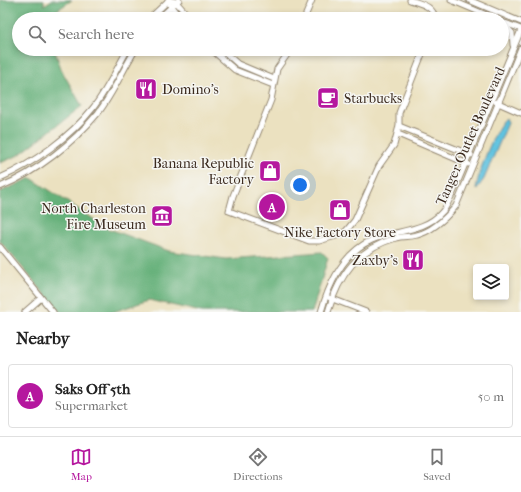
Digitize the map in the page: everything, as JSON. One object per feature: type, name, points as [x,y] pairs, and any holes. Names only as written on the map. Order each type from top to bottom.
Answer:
[{"type":"street","points":[[168,0],[177,1],[186,12]]},
{"type":"street","points":[[168,0],[170,8],[174,12]]},
{"type":"street","points":[[156,12],[168,0]]},
{"type":"street","points":[[307,12],[312,0]]},
{"type":"street","points":[[410,0],[431,8],[434,12]]},
{"type":"street","points":[[450,0],[479,12]]},
{"type":"street","points":[[468,0],[497,12]]},
{"type":"street","points":[[166,12],[177,1]]},
{"type":"street","points":[[509,17],[521,22]]},
{"type":"street","points":[[509,25],[521,30]]},
{"type":"street","name":"Tanger Outlet Boulevard","points":[[320,312],[325,297],[336,274],[354,252],[371,240],[394,232],[416,228],[432,220],[443,212],[521,30]]},
{"type":"street","points":[[509,32],[513,37],[513,48]]},
{"type":"street","name":"Tanger Outlet Boulevard","points":[[328,312],[341,278],[359,257],[373,247],[396,238],[418,235],[426,232],[448,216],[456,206],[475,156],[520,49]]},
{"type":"street","points":[[0,178],[26,166],[70,131],[93,108],[124,56]]},
{"type":"street","points":[[0,187],[30,172],[76,135],[98,112],[132,56]]},
{"type":"street","points":[[219,56],[235,70],[273,85]]},
{"type":"street","points":[[229,56],[238,64],[274,79]]},
{"type":"street","points":[[286,56],[274,79],[272,100],[233,196],[229,211],[309,241],[319,241],[340,235],[346,231],[355,220],[379,166],[394,145],[398,134],[399,113],[421,56]]},
{"type":"street","points":[[491,100],[521,113]]},
{"type":"street","points":[[399,126],[475,156]]},
{"type":"street","points":[[398,134],[472,165]]},
{"type":"street","points":[[0,247],[53,312]]},
{"type":"street","points":[[325,297],[366,312]]},
{"type":"street","points":[[25,312],[42,298]]},
{"type":"green space","points":[[0,0],[44,0],[44,5],[52,0],[72,0],[54,12],[12,12],[12,56],[57,56],[62,71],[82,106],[19,155],[0,163]]},
{"type":"green space","points":[[31,178],[107,228],[169,251],[226,259],[322,252],[328,258],[312,312],[202,312],[149,300],[113,312],[60,312],[0,241],[0,192]]},
{"type":"water","points":[[506,118],[508,123],[484,179],[476,190],[487,152],[497,131]]},
{"type":"place","name":"Domino's","points":[[146,89]]},
{"type":"place","name":"Starbucks","points":[[328,98]]},
{"type":"place","name":"Banana Republic Factory","points":[[270,171]]},
{"type":"place","name":"Saks Off 5th","points":[[272,207]]},
{"type":"place","name":"Nike Factory Store","points":[[340,210]]},
{"type":"place","name":"North Charleston Fire Museum","points":[[162,216]]},
{"type":"place","name":"Zaxby's","points":[[413,260]]}]
